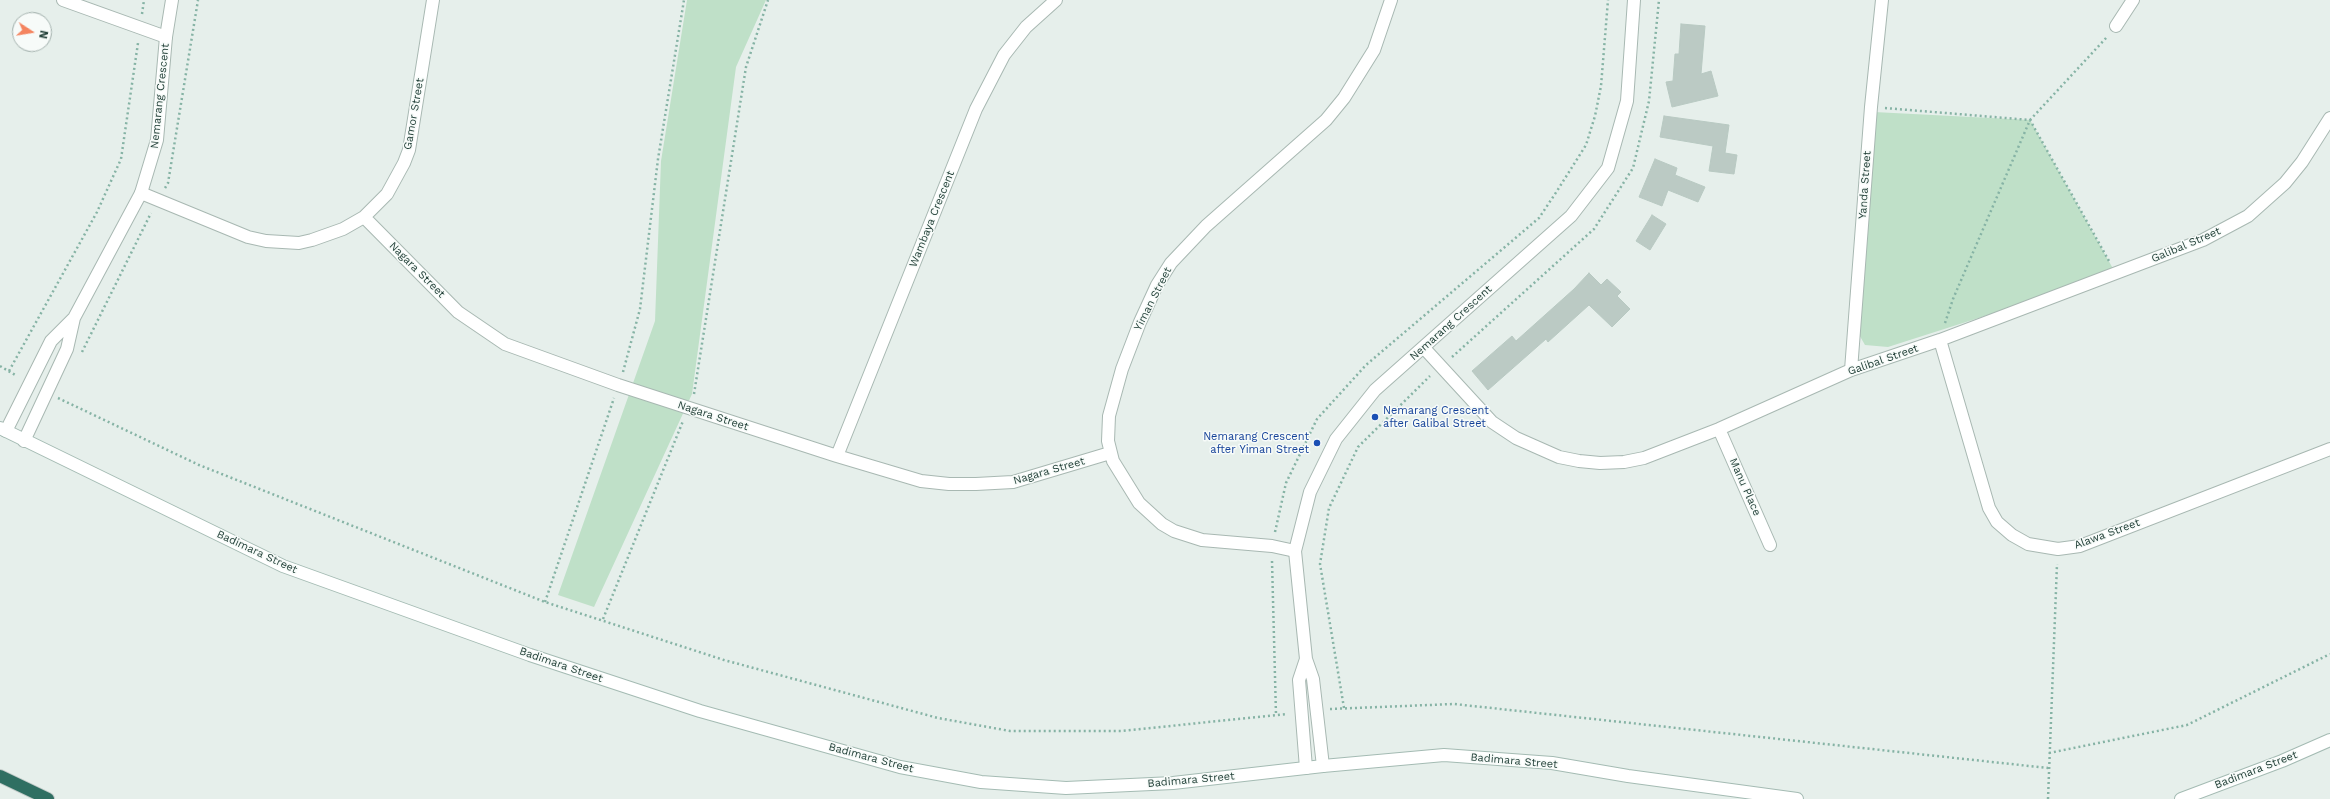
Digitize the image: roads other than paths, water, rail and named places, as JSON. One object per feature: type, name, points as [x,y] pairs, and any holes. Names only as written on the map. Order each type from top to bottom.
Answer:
[{"type":"highway","points":[[0,776],[48,799]]},
{"type":"street","points":[[63,0],[166,38]]},
{"type":"street","name":"Nemarang Crescent","points":[[24,441],[67,349],[74,318],[141,193],[157,140],[166,38],[172,0]]},
{"type":"street","name":"Gamor Street","points":[[141,193],[248,237],[266,241],[299,243],[312,240],[343,229],[364,217],[387,194],[409,150],[433,0]]},
{"type":"street","name":"Wambaya Crescent","points":[[837,456],[976,109],[1004,55],[1026,28],[1056,0]]},
{"type":"street","name":"Yiman Street","points":[[1295,551],[1272,546],[1202,540],[1174,531],[1162,524],[1139,503],[1120,474],[1110,453],[1108,429],[1112,403],[1131,343],[1157,285],[1171,263],[1187,244],[1326,120],[1344,98],[1374,50],[1391,0]]},
{"type":"street","name":"Nemarang Crescent","points":[[1323,766],[1313,679],[1306,659],[1295,551],[1310,492],[1336,439],[1376,390],[1571,216],[1608,168],[1627,101],[1634,0]]},
{"type":"street","name":"Yanda Street","points":[[1851,370],[1871,107],[1882,0]]},
{"type":"street","points":[[2116,26],[2133,0]]},
{"type":"street","name":"Galibal Street","points":[[1424,348],[1492,422],[1516,438],[1559,457],[1600,463],[1624,462],[1644,458],[1719,429],[1851,370],[1940,340],[2203,240],[2248,216],[2285,183],[2302,162],[2330,118]]},
{"type":"street","name":"Nagara Street","points":[[364,217],[458,312],[505,344],[618,385],[837,456],[921,481],[969,484],[1014,482],[1110,453]]},
{"type":"street","name":"Nemarang Crescent","points":[[3,430],[51,341],[74,318]]},
{"type":"street","name":"Alawa Street","points":[[1940,340],[1989,508],[1997,522],[2012,535],[2028,544],[2058,549],[2080,546],[2330,449]]},
{"type":"street","name":"Manu Place","points":[[1719,429],[1770,545]]},
{"type":"street","name":"Badimara Street","points":[[3,430],[283,566],[530,655],[693,708],[900,767],[981,782],[1066,788],[1173,783],[1323,766],[1444,755],[1537,762],[1797,799]]},
{"type":"street","name":"Nemarang Crescent","points":[[1306,659],[1300,680],[1306,768]]},
{"type":"street","name":"Badimara Street","points":[[2181,799],[2282,761],[2330,740]]},
{"type":"place","name":"Nemarang Crescent after Galibal Street","points":[[1375,417]]},
{"type":"place","name":"Nemarang Crescent after Yiman Street","points":[[1317,443]]}]
